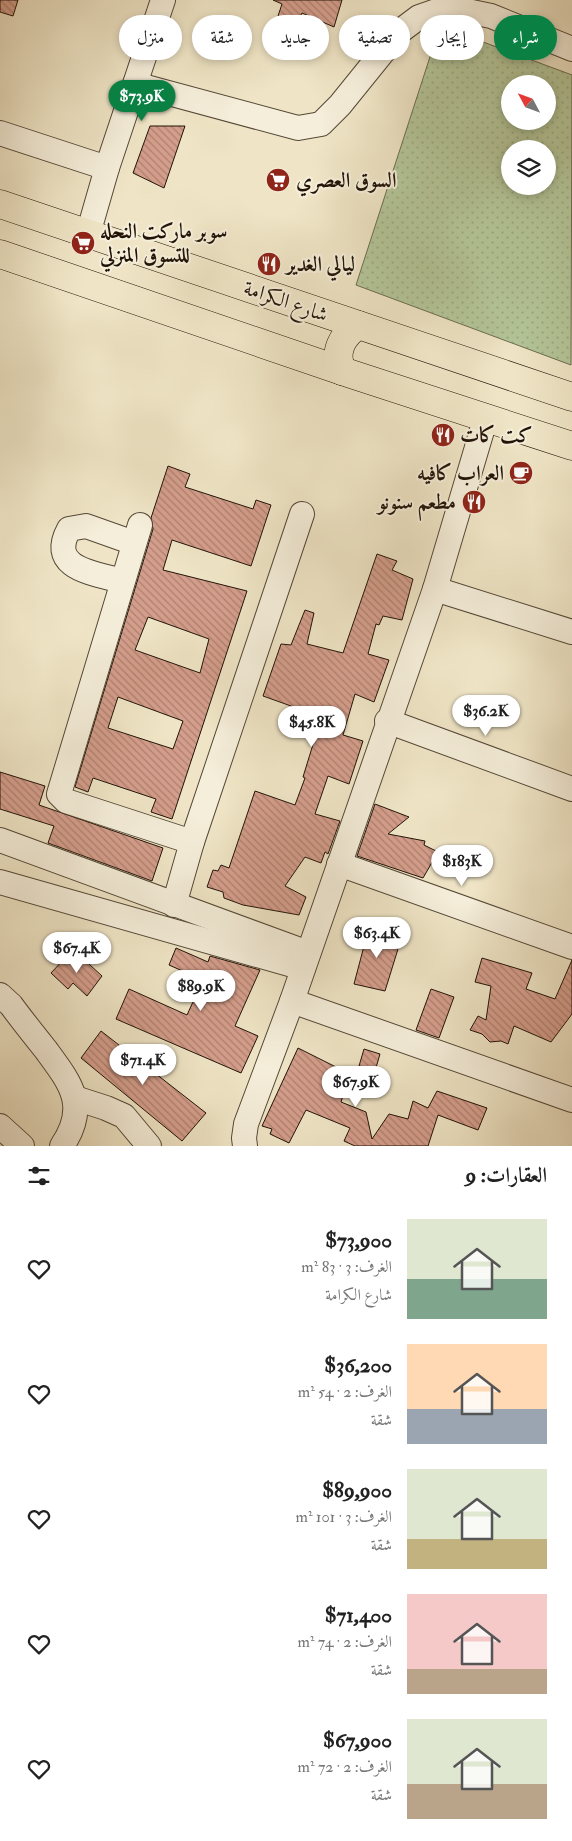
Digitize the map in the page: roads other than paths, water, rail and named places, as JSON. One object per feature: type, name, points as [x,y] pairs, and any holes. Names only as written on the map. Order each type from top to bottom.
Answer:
[{"type":"main road","name":"شارع الكرامة","points":[[0,204],[572,397]]},
{"type":"main road","points":[[0,254],[342,371],[572,446]]},
{"type":"main road","points":[[342,371],[339,364],[340,346],[350,330],[358,325]]},
{"type":"street","points":[[88,234],[107,168],[163,0]]},
{"type":"street","points":[[135,84],[298,128],[321,124],[340,105],[399,32],[419,17],[448,7],[490,16],[572,49]]},
{"type":"street","points":[[0,133],[107,168]]},
{"type":"street","points":[[245,1146],[246,1124],[292,1002],[387,720],[435,589],[486,417]]},
{"type":"street","points":[[174,905],[192,842],[302,514]]},
{"type":"street","points":[[122,582],[76,568],[64,557],[62,542],[69,529],[86,526],[137,534],[59,794],[66,801],[192,842]]},
{"type":"street","points":[[435,589],[572,632]]},
{"type":"street","points":[[387,720],[572,789]]},
{"type":"street","points":[[0,840],[174,905],[306,961]]},
{"type":"street","points":[[339,864],[572,947]]},
{"type":"street","points":[[0,882],[306,961]]},
{"type":"street","points":[[0,996],[11,1005],[70,1082],[75,1098],[74,1121],[62,1146]]},
{"type":"street","points":[[292,1002],[572,1100]]},
{"type":"street","points":[[75,1098],[124,1116],[149,1146]]},
{"type":"street","points":[[0,1126],[22,1146]]},
{"type":"place","name":"السوق العصري","points":[[278,180]]},
{"type":"place","name":"سوبر ماركت النحله للتسوق المنزلي","points":[[83,243]]},
{"type":"place","name":"ليالي الغدير","points":[[269,264]]},
{"type":"place","name":"كت كات","points":[[443,435]]},
{"type":"place","name":"العراب كافيه","points":[[521,473]]},
{"type":"place","name":"مطعم سنونو","points":[[474,502]]}]
